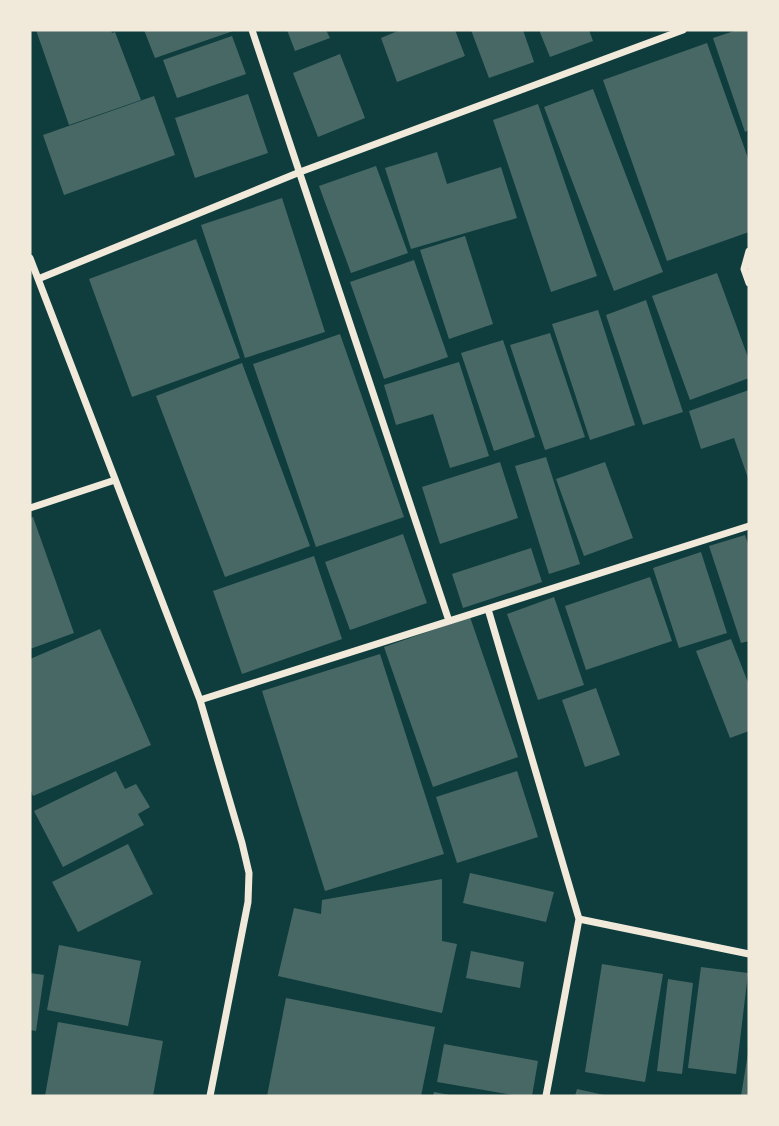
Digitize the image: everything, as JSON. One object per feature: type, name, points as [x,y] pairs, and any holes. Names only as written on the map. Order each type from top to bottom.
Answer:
[{"type":"street","points":[[252,30],[449,621]]},
{"type":"street","points":[[38,279],[300,172],[683,30]]},
{"type":"street","points":[[749,251],[744,269],[749,283]]},
{"type":"street","points":[[30,258],[200,700],[249,873],[248,902],[210,1096]]},
{"type":"street","points":[[30,508],[115,480]]},
{"type":"street","points":[[200,700],[749,526]]},
{"type":"street","points":[[488,609],[579,919],[546,1096]]},
{"type":"street","points":[[579,919],[749,954]]},
{"type":"building","points":[[36,30],[115,32],[141,100],[69,125]]},
{"type":"building","points":[[144,30],[236,30],[155,58]]},
{"type":"building","points":[[287,30],[326,30],[330,38],[295,51]]},
{"type":"building","points":[[400,30],[455,30],[465,56],[397,82],[381,38]]},
{"type":"building","points":[[471,30],[523,30],[534,62],[489,78]]},
{"type":"building","points":[[539,30],[589,30],[593,41],[550,57]]},
{"type":"building","points":[[737,30],[749,30],[749,130],[745,132],[713,38]]},
{"type":"building","points":[[232,36],[246,74],[177,98],[163,60]]},
{"type":"building","points":[[707,43],[749,161],[749,232],[667,261],[603,80]]},
{"type":"building","points":[[340,54],[365,118],[318,137],[293,73]]},
{"type":"building","points":[[593,89],[663,272],[614,291],[544,107]]},
{"type":"building","points":[[248,94],[268,153],[195,178],[175,118]]},
{"type":"building","points":[[154,96],[175,155],[64,195],[43,135]]},
{"type":"building","points":[[538,104],[597,276],[551,292],[493,120]]},
{"type":"building","points":[[437,152],[447,184],[501,167],[517,218],[411,249],[385,168]]},
{"type":"building","points":[[376,166],[408,253],[351,273],[319,186]]},
{"type":"building","points":[[282,198],[325,332],[245,358],[201,225]]},
{"type":"building","points":[[465,236],[493,324],[449,339],[420,250]]},
{"type":"building","points":[[196,239],[240,358],[132,397],[89,279]]},
{"type":"building","points":[[414,260],[448,357],[384,379],[350,282]]},
{"type":"building","points":[[717,273],[749,360],[749,378],[690,400],[652,296]]},
{"type":"building","points":[[646,300],[683,412],[643,425],[606,315]]},
{"type":"building","points":[[598,310],[635,425],[590,440],[552,324]]},
{"type":"building","points":[[550,333],[585,437],[545,450],[510,345]]},
{"type":"building","points":[[340,334],[404,517],[316,547],[253,364]]},
{"type":"building","points":[[503,340],[535,437],[494,451],[461,353]]},
{"type":"building","points":[[459,362],[489,456],[450,468],[433,414],[396,425],[384,385]]},
{"type":"building","points":[[242,363],[310,546],[225,577],[156,396]]},
{"type":"building","points":[[749,390],[749,481],[734,438],[701,449],[689,411]]},
{"type":"building","points":[[546,457],[580,564],[549,574],[515,466]]},
{"type":"building","points":[[500,462],[518,518],[440,544],[422,487]]},
{"type":"building","points":[[605,462],[633,538],[584,556],[556,479]]},
{"type":"building","points":[[33,517],[74,633],[30,649],[30,518]]},
{"type":"building","points":[[403,534],[427,603],[350,630],[325,562]]},
{"type":"building","points":[[745,535],[749,547],[749,641],[741,643],[709,546]]},
{"type":"building","points":[[531,548],[542,582],[463,608],[452,574]]},
{"type":"building","points":[[701,552],[727,633],[679,648],[653,568]]},
{"type":"building","points":[[314,556],[342,639],[242,674],[213,591]]},
{"type":"building","points":[[650,577],[672,641],[586,670],[565,606]]},
{"type":"building","points":[[554,597],[584,685],[538,700],[507,614]]},
{"type":"building","points":[[470,617],[518,757],[433,787],[384,647]]},
{"type":"building","points":[[100,629],[151,745],[33,796],[30,789],[30,659]]},
{"type":"building","points":[[731,639],[749,685],[749,731],[730,738],[696,651]]},
{"type":"building","points":[[380,654],[444,854],[325,891],[262,691]]},
{"type":"building","points":[[596,688],[620,755],[585,767],[562,700]]},
{"type":"building","points":[[116,771],[125,789],[136,784],[150,807],[138,814],[144,825],[63,867],[34,811]]},
{"type":"building","points":[[517,771],[538,837],[457,863],[436,797]]},
{"type":"building","points":[[128,844],[153,894],[78,932],[52,882]]},
{"type":"building","points":[[470,873],[554,892],[546,922],[463,903]]},
{"type":"building","points":[[442,879],[442,941],[457,944],[442,1013],[278,976],[294,908],[321,914],[322,900]]},
{"type":"building","points":[[59,945],[141,961],[128,1026],[47,1010]]},
{"type":"building","points":[[471,951],[524,962],[520,988],[466,978]]},
{"type":"building","points":[[602,964],[663,974],[645,1082],[585,1072]]},
{"type":"building","points":[[701,967],[748,973],[736,1074],[688,1068]]},
{"type":"building","points":[[30,973],[44,975],[36,1031],[30,1030]]},
{"type":"building","points":[[668,979],[693,983],[682,1074],[657,1071]]},
{"type":"building","points":[[286,998],[435,1027],[421,1096],[267,1096]]},
{"type":"building","points":[[58,1022],[163,1041],[153,1096],[45,1096]]},
{"type":"building","points":[[444,1044],[538,1061],[532,1096],[437,1082]]},
{"type":"building","points":[[748,1053],[749,1096],[741,1096]]},
{"type":"building","points":[[577,1089],[604,1095],[604,1096],[575,1096]]},
{"type":"building","points":[[434,1092],[450,1095],[450,1096],[433,1096]]}]
